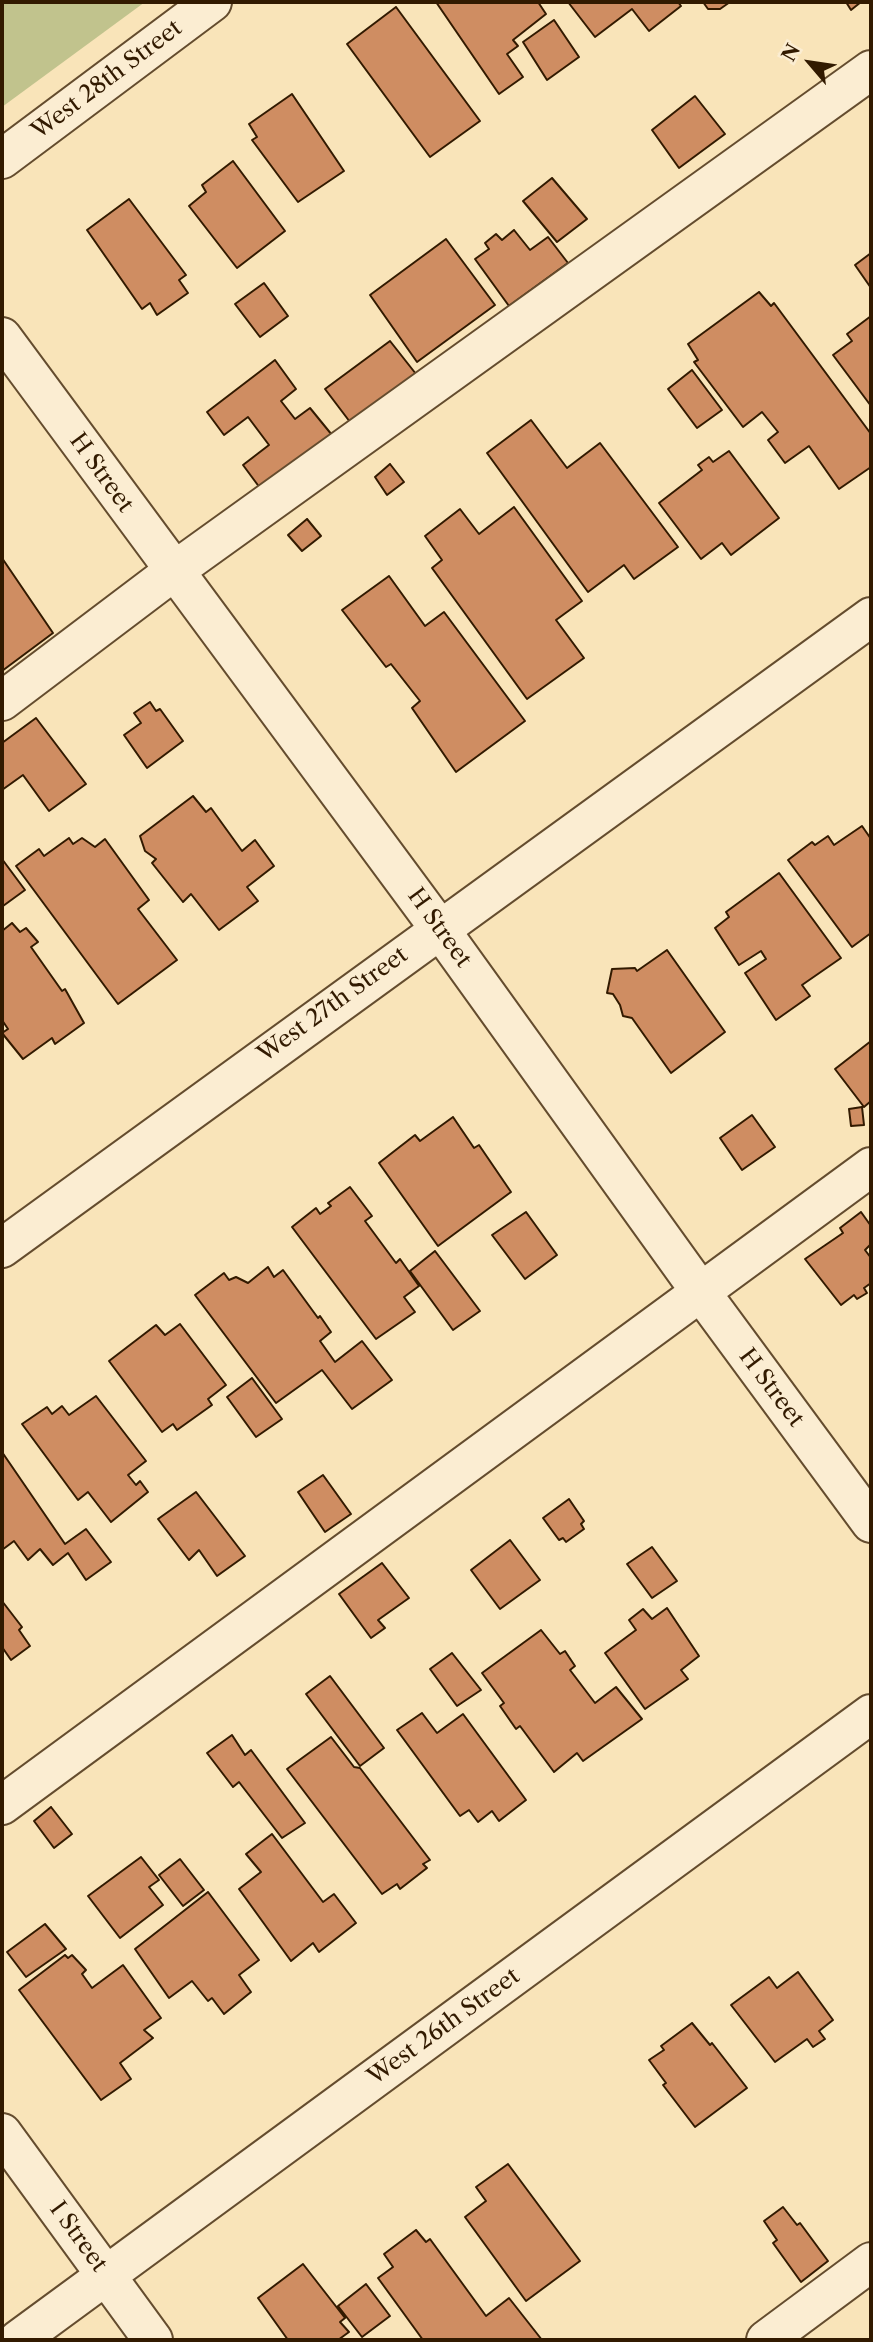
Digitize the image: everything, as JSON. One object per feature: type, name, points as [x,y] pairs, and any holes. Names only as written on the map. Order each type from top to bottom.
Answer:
[{"type":"street","name":"West 28th Street","points":[[2,159],[212,2]]},
{"type":"street","points":[[2,701],[174,572],[871,70]]},
{"type":"street","name":"H Street","points":[[2,337],[439,928],[699,1291],[871,1523]]},
{"type":"street","name":"West 27th Street","points":[[2,1248],[439,928],[871,617]]},
{"type":"street","points":[[2,1805],[871,1167]]},
{"type":"street","name":"West 26th Street","points":[[18,2340],[871,1714]]},
{"type":"street","name":"I Street","points":[[2,2133],[153,2340]]},
{"type":"street","points":[[766,2340],[871,2262]]},
{"type":"green space","points":[[2,2],[145,2],[2,107]]},
{"type":"building","points":[[436,2],[538,2],[546,14],[513,40],[518,46],[507,54],[523,77],[499,94]]},
{"type":"building","points":[[568,2],[678,2],[681,6],[649,31],[632,9],[595,37]]},
{"type":"building","points":[[703,2],[730,2],[720,9],[708,9]]},
{"type":"building","points":[[846,2],[861,2],[851,10]]},
{"type":"building","points":[[396,7],[480,121],[430,157],[347,44]]},
{"type":"building","points":[[554,20],[579,57],[547,80],[523,42]]},
{"type":"building","points":[[292,94],[344,171],[298,202],[252,140],[257,137],[249,124]]},
{"type":"building","points":[[695,96],[725,134],[679,168],[652,130]]},
{"type":"building","points":[[233,161],[285,231],[237,268],[189,206],[206,192],[202,185]]},
{"type":"building","points":[[552,178],[587,219],[557,242],[523,201]]},
{"type":"building","points":[[129,199],[186,275],[179,280],[188,293],[157,315],[150,303],[142,309],[87,230]]},
{"type":"building","points":[[514,230],[530,250],[548,237],[568,263],[509,306],[475,259],[489,249],[485,243],[496,234],[502,240]]},
{"type":"building","points":[[446,239],[495,305],[417,362],[370,295]]},
{"type":"building","points":[[871,253],[871,288],[855,265]]},
{"type":"building","points":[[264,283],[288,316],[260,337],[235,304]]},
{"type":"building","points":[[759,292],[771,306],[774,303],[871,434],[871,467],[839,489],[809,446],[785,463],[768,440],[778,432],[762,412],[743,427],[694,362],[698,360],[688,344]]},
{"type":"building","points":[[871,316],[871,406],[833,355],[852,341],[847,334]]},
{"type":"building","points":[[390,341],[416,374],[350,422],[325,389]]},
{"type":"building","points":[[275,360],[296,389],[281,401],[295,419],[310,408],[332,435],[260,488],[243,465],[269,445],[248,417],[224,435],[207,412]]},
{"type":"building","points":[[692,370],[722,410],[697,428],[668,389]]},
{"type":"building","points":[[531,420],[567,468],[600,443],[678,547],[634,579],[624,565],[588,592],[487,453]]},
{"type":"building","points":[[729,451],[779,518],[731,555],[722,543],[701,559],[659,503],[702,470],[698,465],[709,457],[713,462]]},
{"type":"building","points":[[390,464],[404,482],[387,495],[375,477]]},
{"type":"building","points":[[514,507],[582,601],[556,620],[584,658],[527,699],[432,568],[442,560],[425,536],[460,509],[479,534]]},
{"type":"building","points":[[307,519],[321,536],[302,551],[288,535]]},
{"type":"building","points":[[2,558],[53,633],[2,671]]},
{"type":"building","points":[[389,576],[425,626],[444,612],[525,721],[456,772],[412,708],[420,701],[391,664],[386,667],[342,610]]},
{"type":"building","points":[[150,702],[156,711],[160,709],[183,741],[147,768],[124,735],[141,723],[134,713]]},
{"type":"building","points":[[36,718],[86,784],[49,811],[23,775],[2,790],[2,743]]},
{"type":"building","points":[[193,796],[206,812],[211,808],[242,851],[255,840],[274,866],[247,887],[258,901],[219,930],[191,894],[183,902],[152,863],[156,859],[145,851],[140,836]]},
{"type":"building","points":[[862,826],[871,839],[871,933],[852,947],[788,860],[812,842],[815,845],[828,836],[834,845]]},
{"type":"building","points":[[69,838],[73,844],[82,838],[95,847],[105,839],[149,900],[138,909],[177,960],[118,1004],[16,866],[39,849],[44,856]]},
{"type":"building","points":[[2,859],[25,890],[3,906],[2,904]]},
{"type":"building","points":[[779,873],[841,958],[802,985],[810,996],[776,1020],[745,973],[766,959],[761,951],[739,965],[715,928],[729,917],[726,912]]},
{"type":"building","points":[[12,923],[20,932],[26,928],[38,942],[31,947],[62,991],[65,989],[84,1023],[55,1044],[52,1038],[23,1059],[2,1033],[8,1029],[2,1020],[2,931]]},
{"type":"building","points":[[667,950],[725,1032],[671,1073],[632,1018],[623,1016],[613,994],[607,993],[612,969],[635,968],[637,971]]},
{"type":"building","points":[[871,1041],[871,1101],[864,1107],[835,1069]]},
{"type":"building","points":[[862,1107],[864,1125],[851,1126],[849,1109]]},
{"type":"building","points":[[752,1115],[775,1147],[742,1170],[720,1138]]},
{"type":"building","points":[[453,1117],[474,1148],[479,1145],[511,1192],[438,1246],[379,1163],[415,1135],[420,1141]]},
{"type":"building","points":[[350,1187],[372,1216],[365,1221],[396,1263],[400,1259],[419,1286],[404,1297],[415,1312],[376,1339],[292,1227],[316,1208],[320,1214],[331,1206],[328,1203]]},
{"type":"building","points":[[526,1212],[557,1255],[525,1279],[492,1235]]},
{"type":"building","points":[[861,1212],[871,1226],[871,1244],[865,1250],[871,1258],[871,1283],[864,1288],[867,1293],[857,1299],[854,1295],[841,1305],[805,1259],[843,1233],[840,1228]]},
{"type":"building","points":[[435,1251],[480,1311],[453,1330],[410,1271]]},
{"type":"building","points":[[268,1267],[274,1277],[283,1270],[318,1318],[320,1316],[331,1332],[320,1341],[335,1362],[362,1341],[392,1380],[352,1409],[322,1370],[276,1403],[195,1295],[224,1273],[229,1280],[236,1277],[248,1283]]},
{"type":"building","points":[[180,1324],[226,1385],[208,1399],[212,1405],[177,1430],[173,1424],[162,1432],[109,1361],[156,1325],[165,1335]]},
{"type":"building","points":[[252,1378],[282,1419],[256,1437],[227,1397]]},
{"type":"building","points":[[96,1396],[146,1461],[128,1475],[136,1485],[140,1481],[148,1492],[111,1522],[88,1492],[78,1500],[22,1424],[47,1407],[52,1414],[62,1406],[69,1415]]},
{"type":"building","points":[[2,1452],[65,1544],[86,1529],[111,1562],[86,1580],[68,1553],[53,1565],[40,1549],[28,1560],[14,1541],[2,1550]]},
{"type":"building","points":[[323,1475],[351,1514],[325,1532],[298,1492]]},
{"type":"building","points":[[196,1492],[245,1556],[217,1576],[199,1550],[189,1560],[158,1519]]},
{"type":"building","points":[[569,1499],[584,1521],[581,1524],[584,1529],[566,1542],[563,1538],[559,1540],[543,1518]]},
{"type":"building","points":[[510,1540],[540,1580],[500,1609],[471,1570]]},
{"type":"building","points":[[652,1547],[677,1581],[652,1598],[627,1564]]},
{"type":"building","points":[[382,1563],[409,1598],[378,1620],[385,1628],[371,1638],[339,1594]]},
{"type":"building","points":[[2,1601],[22,1627],[19,1630],[30,1646],[11,1660],[2,1647]]},
{"type":"building","points":[[667,1608],[699,1656],[681,1670],[688,1679],[645,1709],[605,1653],[636,1630],[629,1620],[643,1609],[652,1619]]},
{"type":"building","points":[[541,1630],[560,1654],[565,1651],[575,1666],[570,1670],[595,1703],[616,1687],[642,1719],[583,1761],[577,1753],[554,1772],[520,1726],[516,1729],[500,1706],[504,1703],[482,1673]]},
{"type":"building","points":[[452,1653],[481,1690],[457,1706],[430,1669]]},
{"type":"building","points":[[330,1676],[384,1748],[360,1766],[306,1694]]},
{"type":"building","points":[[422,1713],[437,1733],[463,1714],[526,1800],[499,1821],[492,1811],[478,1822],[469,1810],[460,1816],[397,1730]]},
{"type":"building","points":[[232,1735],[245,1755],[251,1750],[305,1823],[282,1838],[239,1782],[233,1787],[207,1753]]},
{"type":"building","points":[[331,1737],[354,1767],[360,1768],[430,1860],[423,1864],[427,1868],[400,1889],[397,1884],[382,1894],[287,1769]]},
{"type":"building","points":[[51,1807],[72,1834],[54,1848],[34,1821]]},
{"type":"building","points":[[272,1834],[323,1902],[334,1894],[356,1923],[319,1952],[313,1943],[291,1961],[239,1889],[261,1872],[246,1854]]},
{"type":"building","points":[[141,1857],[159,1880],[149,1887],[163,1905],[120,1938],[88,1896]]},
{"type":"building","points":[[180,1859],[204,1890],[183,1906],[159,1875]]},
{"type":"building","points":[[208,1892],[259,1960],[239,1975],[251,1992],[224,2014],[212,1998],[208,2001],[192,1981],[169,1998],[135,1949]]},
{"type":"building","points":[[45,1924],[66,1949],[26,1977],[7,1952]]},
{"type":"building","points":[[65,1955],[68,1958],[72,1955],[86,1970],[82,1974],[92,1988],[123,1965],[161,2018],[144,2030],[153,2038],[120,2063],[131,2079],[101,2100],[19,1990]]},
{"type":"building","points":[[798,1972],[833,2020],[819,2031],[825,2039],[813,2047],[807,2039],[775,2062],[731,2005],[769,1977],[777,1988]]},
{"type":"building","points":[[692,2023],[710,2045],[712,2043],[747,2088],[695,2127],[663,2085],[666,2083],[649,2060],[664,2050],[661,2046]]},
{"type":"building","points":[[508,2164],[580,2261],[526,2301],[465,2217],[486,2201],[476,2187]]},
{"type":"building","points":[[783,2207],[797,2225],[800,2223],[828,2261],[801,2282],[773,2243],[777,2240],[764,2221]]},
{"type":"building","points":[[416,2230],[426,2242],[430,2239],[486,2316],[509,2298],[542,2340],[423,2340],[378,2278],[393,2267],[384,2254]]},
{"type":"building","points":[[303,2264],[345,2318],[340,2322],[349,2332],[338,2340],[288,2340],[258,2298]]},
{"type":"building","points":[[366,2284],[390,2316],[362,2337],[338,2306]]}]
